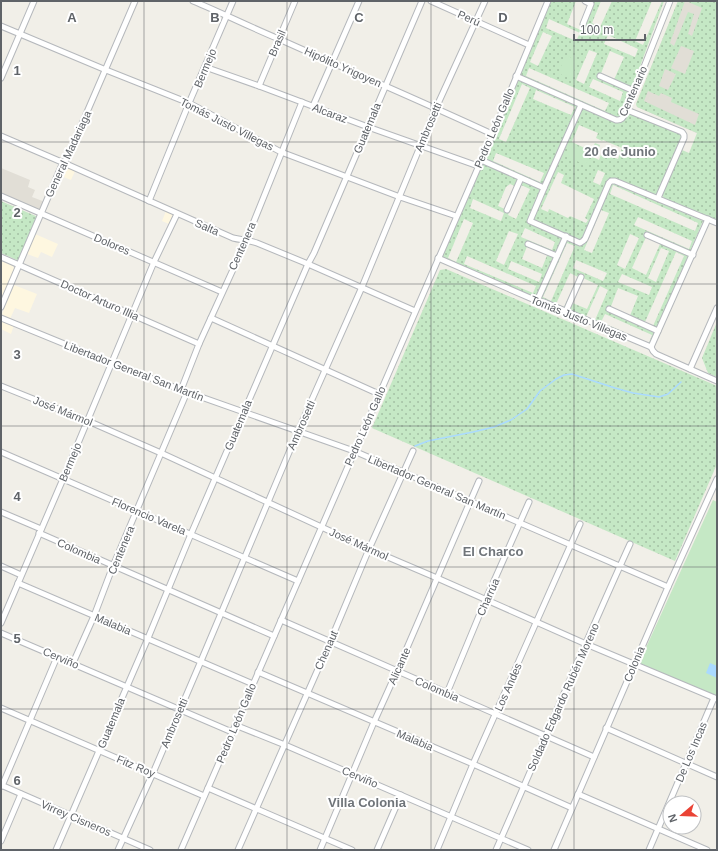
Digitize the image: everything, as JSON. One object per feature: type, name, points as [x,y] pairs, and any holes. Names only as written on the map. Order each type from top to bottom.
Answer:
[{"type":"street","points":[[1,78],[34,1]]},
{"type":"street","name":"General Madariaga","points":[[1,307],[135,1]]},
{"type":"street","name":"Hipólito Yrigoyen","points":[[193,1],[492,134]]},
{"type":"street","name":"Bermejo","points":[[149,201],[233,1]]},
{"type":"street","name":"Brasil","points":[[259,86],[295,1]]},
{"type":"street","points":[[313,106],[359,1]]},
{"type":"street","name":"Guatemala","points":[[56,850],[422,1]]},
{"type":"street","name":"Perú","points":[[431,1],[529,45]]},
{"type":"street","name":"Ambrosetti","points":[[118,850],[153,773],[298,431],[362,287],[436,108],[485,1]]},
{"type":"street","name":"Pedro León Gallo","points":[[181,850],[492,134],[548,1]]},
{"type":"street","points":[[583,24],[591,4],[586,1]]},
{"type":"street","name":"Centenario","points":[[516,76],[619,121],[622,119],[627,110],[670,1]]},
{"type":"street","name":"Tomás Justo Villegas","points":[[1,26],[189,104],[281,152],[400,197],[456,216]]},
{"type":"street","name":"Alcaraz","points":[[205,67],[478,166]]},
{"type":"street","points":[[600,76],[634,91]]},
{"type":"street","name":"Centenera","points":[[73,663],[94,616],[113,566],[161,453],[184,391],[199,344],[246,241],[302,102]]},
{"type":"street","points":[[581,105],[530,220],[580,243],[585,239],[609,183],[611,181],[615,181],[717,223]]},
{"type":"street","points":[[627,110],[682,132],[684,135],[658,198]]},
{"type":"street","name":"Salta","points":[[1,136],[233,238],[252,241],[415,311]]},
{"type":"street","points":[[480,160],[544,188]]},
{"type":"street","points":[[507,210],[521,178]]},
{"type":"street","name":"Dolores","points":[[1,196],[222,292]]},
{"type":"street","name":"Bermejo","points":[[1,623],[88,421],[154,262],[177,214]]},
{"type":"street","points":[[651,347],[708,219]]},
{"type":"street","points":[[647,235],[693,255]]},
{"type":"street","points":[[537,301],[566,236]]},
{"type":"street","points":[[528,244],[557,256]]},
{"type":"street","name":"Doctor Arturo Illia","points":[[1,257],[199,344]]},
{"type":"street","name":"Tomás Justo Villegas","points":[[438,258],[537,301],[544,302],[651,347],[656,354],[717,381]]},
{"type":"street","points":[[566,311],[581,277]]},
{"type":"street","points":[[690,369],[717,308]]},
{"type":"street","points":[[609,309],[658,331]]},
{"type":"street","name":"Libertador General San Martín","points":[[1,318],[184,391],[354,451],[668,587]]},
{"type":"street","points":[[211,318],[379,394]]},
{"type":"street","name":"José Mármol","points":[[1,386],[88,421],[369,549],[716,699]]},
{"type":"street","name":"Chenaut","points":[[238,850],[413,451]]},
{"type":"street","name":"Florencio Varela","points":[[1,452],[298,581]]},
{"type":"street","name":"Colonia","points":[[554,850],[634,664],[717,479]]},
{"type":"street","name":"Alicante","points":[[320,850],[479,481]]},
{"type":"street","name":"Charrúa","points":[[447,693],[486,599],[529,502]]},
{"type":"street","name":"Colombia","points":[[1,512],[113,566],[274,636]]},
{"type":"street","name":"Los Andes","points":[[437,850],[473,764],[580,524]]},
{"type":"street","name":"Soldado Edgardo Rubén Moreno","points":[[496,850],[630,544]]},
{"type":"street","points":[[1,566],[21,575]]},
{"type":"street","name":"Malabia","points":[[18,583],[253,684]]},
{"type":"street","name":"Colombia","points":[[281,620],[594,757]]},
{"type":"street","name":"Cerviño","points":[[1,633],[232,732]]},
{"type":"street","points":[[2,786],[57,657]]},
{"type":"street","name":"Malabia","points":[[258,672],[572,808]]},
{"type":"street","name":"De Los Incas","points":[[649,850],[686,763],[716,699]]},
{"type":"street","name":"Fitz Roy","points":[[1,708],[204,796]]},
{"type":"street","name":"Cerviño","points":[[235,725],[285,745],[528,850]]},
{"type":"street","points":[[606,728],[717,777]]},
{"type":"street","name":"Virrey Cisneros","points":[[2,786],[150,850]]},
{"type":"street","points":[[208,788],[352,850]]},
{"type":"street","points":[[1,841],[21,794]]},
{"type":"street","points":[[578,794],[707,850]]},
{"type":"street","points":[[377,850],[401,795]]},
{"type":"shaded area","points":[[678,1],[717,1],[717,142],[637,107],[636,104]]},
{"type":"shaded area","points":[[1,168],[30,180],[28,187],[35,190],[32,197],[45,202],[41,209],[39,210],[1,193]]},
{"type":"shaded area","points":[[69,168],[75,171],[71,180],[61,176],[64,170]]},
{"type":"shaded area","points":[[166,211],[173,215],[169,224],[162,221]]},
{"type":"shaded area","points":[[35,234],[58,244],[52,257],[41,252],[38,258],[27,254]]},
{"type":"shaded area","points":[[1,260],[12,265],[15,270],[1,303]]},
{"type":"shaded area","points":[[14,285],[37,294],[29,313],[15,308],[10,319],[4,317],[2,314]]},
{"type":"shaded area","points":[[1,321],[14,325],[11,334],[1,329]]},
{"type":"green space","points":[[551,1],[576,1],[567,24],[583,31],[593,6],[589,1],[601,1],[592,23],[600,27],[612,1],[652,1],[635,41],[643,45],[662,1],[664,1],[624,110],[678,132],[681,135],[681,139],[654,200],[703,221],[650,345],[443,260],[442,255]],"holes":[[[549,19],[580,33],[576,41],[546,28]],[[543,32],[552,36],[538,66],[530,62]],[[608,35],[638,49],[635,57],[604,44]],[[589,50],[597,53],[584,84],[576,80]],[[610,51],[624,57],[613,82],[600,76]],[[529,68],[609,103],[605,111],[526,76]],[[593,79],[623,92],[620,101],[589,87]],[[522,84],[530,88],[506,142],[499,139]],[[536,90],[575,107],[571,115],[533,99]],[[579,125],[598,133],[596,138],[622,148],[618,159],[602,152],[599,160],[595,158],[600,145],[595,143],[591,151],[572,142]],[[496,153],[544,173],[540,182],[493,161]],[[598,170],[605,173],[600,185],[593,182]],[[558,172],[564,175],[561,183],[594,199],[585,218],[588,220],[586,223],[570,216],[568,218],[549,209],[548,212],[541,209]],[[510,184],[517,187],[507,210],[498,206],[506,187]],[[521,185],[530,189],[516,219],[508,215]],[[613,185],[698,223],[695,231],[610,194]],[[473,199],[504,213],[501,221],[470,208]],[[601,210],[609,213],[592,253],[584,250]],[[638,217],[692,241],[689,249],[634,225]],[[464,219],[473,223],[456,262],[448,258]],[[525,228],[555,242],[552,250],[521,237]],[[509,231],[518,234],[504,265],[496,261]],[[630,234],[639,238],[625,269],[617,265]],[[647,235],[661,242],[646,275],[632,268]],[[567,243],[575,246],[551,301],[543,297]],[[528,244],[548,253],[542,268],[522,259]],[[661,248],[669,251],[656,282],[648,278]],[[676,252],[684,256],[653,326],[645,322]],[[467,256],[536,286],[533,293],[464,264]],[[576,260],[607,273],[603,281],[573,268]],[[511,261],[542,274],[539,282],[508,269]],[[570,273],[578,277],[564,307],[556,304]],[[622,274],[652,287],[649,295],[618,282]],[[581,277],[598,285],[587,309],[570,302]],[[600,286],[608,290],[595,320],[586,317]],[[618,288],[638,296],[629,318],[610,309]],[[605,314],[652,335],[649,343],[601,322]]]},
{"type":"green space","points":[[678,1],[685,1],[670,43],[674,46],[688,12],[694,14],[688,34],[692,36],[702,8],[686,1],[717,1],[717,220],[664,198],[662,195],[682,150],[689,153],[697,133],[637,107],[636,104]],"holes":[[[681,46],[694,51],[685,74],[671,68]],[[665,69],[676,74],[668,90],[659,86]],[[648,91],[659,96],[661,93],[672,98],[671,102],[699,114],[695,125],[644,101]]]},
{"type":"green space","points":[[566,55],[578,61],[571,79],[558,73]]},
{"type":"green space","points":[[570,143],[591,152],[586,165],[565,156]]},
{"type":"green space","points":[[1,201],[38,217],[19,261],[1,253]]},
{"type":"green space","points":[[446,269],[717,386],[717,464],[675,561],[372,428],[440,270]]},
{"type":"green space","points":[[717,322],[717,377],[708,373],[702,358]]},
{"type":"green space","points":[[713,500],[717,502],[717,696],[639,663]]},
{"type":"water","points":[[710,663],[717,666],[717,678],[706,673]]},
{"type":"waterway","points":[[415,446],[428,441],[494,427],[511,420],[527,409],[540,391],[564,375],[572,374],[633,393],[659,397],[668,394],[681,382]]},
{"type":"district","name":"20 de Junio","points":[[620,151]]},
{"type":"district","name":"El Charco","points":[[493,551]]},
{"type":"district","name":"Villa Colonia","points":[[367,802]]}]
